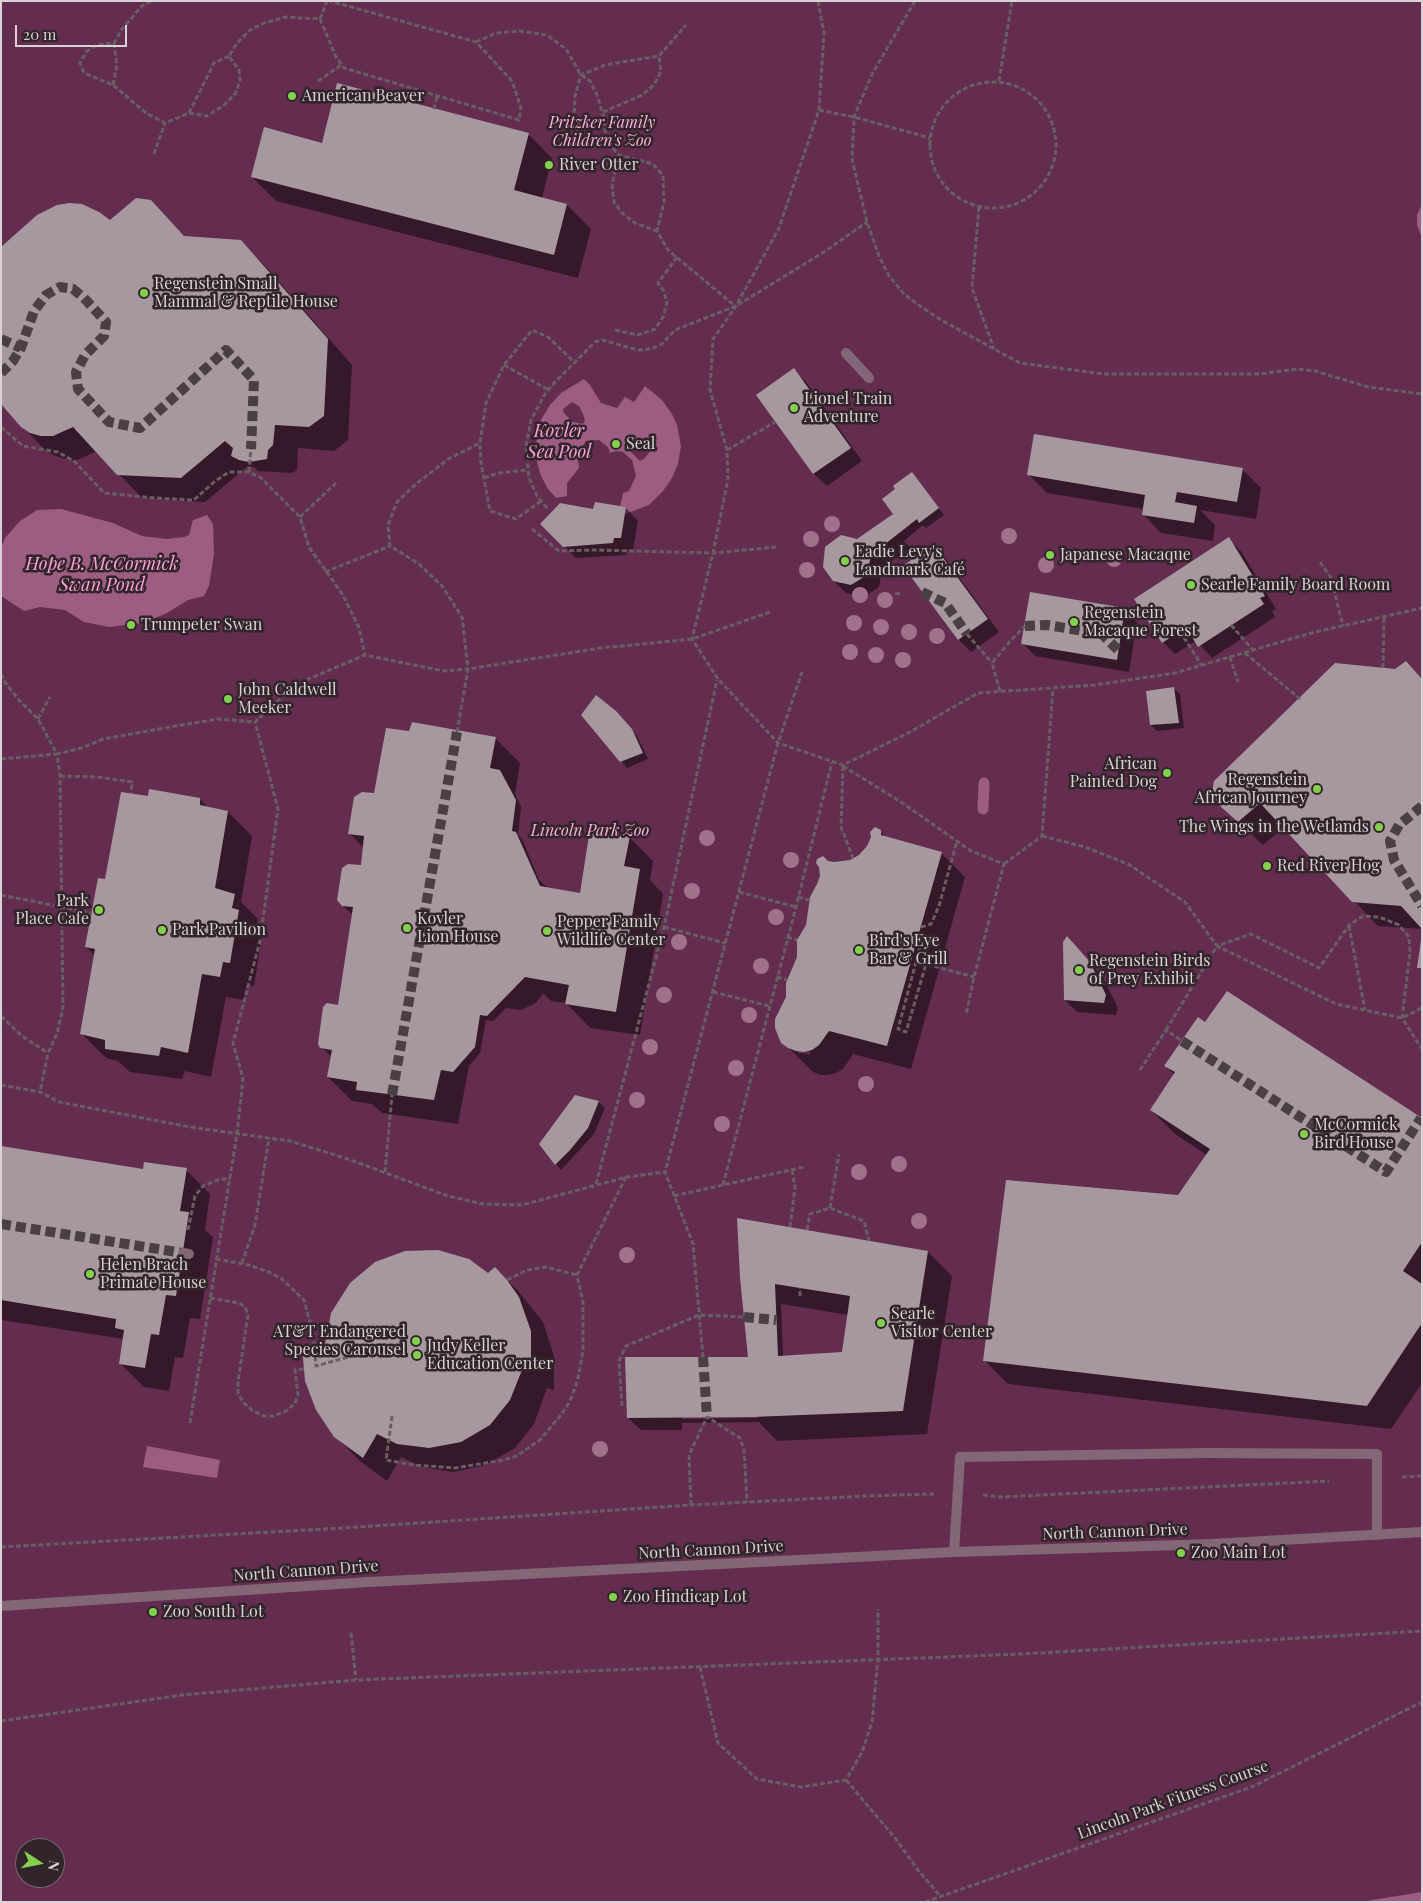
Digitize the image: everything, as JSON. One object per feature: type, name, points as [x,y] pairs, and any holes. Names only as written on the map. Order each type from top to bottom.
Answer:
[{"type":"street","points":[[846,353],[870,378]]},
{"type":"street","points":[[954,1552],[960,1456],[1207,1452],[1377,1454],[1377,1535]]},
{"type":"street","name":"North Cannon Drive","points":[[1,1606],[369,1582],[954,1552],[1212,1544],[1422,1532]]},
{"type":"path","points":[[112,85],[117,65],[114,43],[122,29],[142,6],[151,1]]},
{"type":"path","points":[[329,1],[476,42],[512,81],[521,108],[519,120],[344,68],[320,19],[329,1]]},
{"type":"path","points":[[818,1],[824,33],[819,110],[779,228],[736,306],[713,340],[710,390],[727,450],[728,479],[713,553],[692,639],[718,680],[778,743],[843,766],[971,850],[1004,864]]},
{"type":"path","points":[[914,1],[872,74],[854,117],[852,159],[867,222],[879,256],[889,276],[904,294],[941,320],[1020,363],[1104,374],[1260,374],[1297,369],[1315,371],[1368,387],[1422,394]]},
{"type":"path","points":[[999,81],[1012,1]]},
{"type":"path","points":[[189,114],[214,63],[229,56],[237,43],[250,30],[264,23],[286,17],[320,19]]},
{"type":"path","points":[[607,142],[590,141],[579,135],[574,119],[575,96],[582,75],[605,65],[659,56],[686,25]]},
{"type":"path","points":[[476,42],[496,33],[519,31],[547,35],[566,49],[582,75],[590,80],[603,112],[607,142],[618,155],[653,164],[664,175],[664,202],[657,231]]},
{"type":"path","points":[[114,43],[97,45],[87,51],[80,63],[84,73],[112,85],[146,113],[165,122],[189,114],[207,116],[223,106],[234,94],[240,81],[239,70],[229,56]]},
{"type":"path","points":[[603,112],[642,94],[654,86],[661,71],[659,56]]},
{"type":"path","points":[[318,81],[341,65]]},
{"type":"path","points":[[999,81],[1025,90],[1045,108],[1056,134],[1055,155],[1049,174],[1041,186],[1031,195],[1006,207],[979,207],[962,200],[947,188],[936,174],[931,156],[930,138],[935,119],[946,102],[961,90],[980,83],[999,81]]},
{"type":"path","points":[[434,108],[437,96]]},
{"type":"path","points":[[819,110],[854,117],[930,138]]},
{"type":"path","points":[[154,154],[165,122]]},
{"type":"path","points":[[618,155],[612,185],[614,202],[622,213],[635,223],[657,231],[668,250],[736,306]]},
{"type":"path","points":[[979,207],[972,288],[994,349]]},
{"type":"path","points":[[547,508],[540,501],[529,478],[526,446],[529,427],[539,404],[549,390],[595,342],[602,340],[638,350],[651,349],[662,344],[675,330],[736,306],[824,252],[867,222]]},
{"type":"path","points":[[616,330],[638,335],[654,328],[662,317],[667,303],[664,292],[658,283],[677,257]]},
{"type":"path","points":[[540,501],[516,519],[490,511],[481,463],[480,443],[486,403],[504,364],[532,330],[548,337],[574,362]]},
{"type":"path","points":[[504,364],[549,390]]},
{"type":"path","points":[[727,450],[775,422]]},
{"type":"path","points":[[1,427],[23,446],[58,452],[75,462],[104,493],[194,500],[214,482],[229,472],[248,472],[262,478],[300,517],[309,548],[343,595],[358,628],[365,655]]},
{"type":"path","points":[[390,546],[388,525],[398,502],[417,483],[450,458],[480,443]]},
{"type":"path","points":[[248,472],[250,449]]},
{"type":"path","points":[[484,478],[498,473],[528,470]]},
{"type":"path","points":[[300,517],[336,483]]},
{"type":"path","points":[[532,529],[558,552],[595,550],[713,553],[777,548]]},
{"type":"path","points":[[326,572],[390,546]]},
{"type":"path","points":[[390,546],[419,564],[442,586],[462,617],[468,669],[457,732]]},
{"type":"path","points":[[1320,562],[1331,578],[1343,626]]},
{"type":"path","points":[[895,593],[900,594]]},
{"type":"path","points":[[843,766],[910,732],[978,693],[1094,685],[1166,675],[1343,626],[1422,608]]},
{"type":"path","points":[[1,759],[57,754],[82,748],[103,739],[170,726],[218,719],[254,722],[278,700],[306,680],[365,655],[444,671],[468,669],[601,648],[692,639],[770,612]]},
{"type":"path","points":[[1383,668],[1384,616]]},
{"type":"path","points":[[1231,625],[1253,650]]},
{"type":"path","points":[[992,663],[1025,626]]},
{"type":"path","points":[[1180,631],[1202,666]]},
{"type":"path","points":[[967,634],[992,663],[1000,691]]},
{"type":"path","points":[[1245,653],[1300,699]]},
{"type":"path","points":[[1230,657],[1238,682]]},
{"type":"path","points":[[702,1357],[693,1244],[665,1172],[778,743],[802,672]]},
{"type":"path","points":[[1,674],[4,681],[19,700],[38,719],[57,754],[60,776],[63,1007],[57,1034],[48,1053],[40,1092]]},
{"type":"path","points":[[596,1184],[664,927],[718,680]]},
{"type":"path","points":[[966,1015],[974,977],[1004,864],[1042,836],[1053,688]]},
{"type":"path","points":[[38,719],[50,697]]},
{"type":"path","points":[[190,1422],[237,1134],[243,1078],[234,1042],[260,940],[278,809],[254,722]]},
{"type":"path","points":[[723,1185],[832,762]]},
{"type":"path","points":[[843,766],[841,827],[853,858]]},
{"type":"path","points":[[60,776],[97,777],[132,782],[131,793]]},
{"type":"path","points":[[1042,836],[1085,846],[1128,864],[1185,902],[1217,946],[1336,1004],[1402,1018],[1422,1008]]},
{"type":"path","points":[[921,927],[931,924],[939,906],[957,841]]},
{"type":"path","points":[[739,892],[796,907]]},
{"type":"path","points":[[1,895],[92,913]]},
{"type":"path","points":[[798,896],[809,900]]},
{"type":"path","points":[[1140,1070],[1217,946],[1251,934],[1319,968],[1349,925],[1363,916],[1379,917],[1399,925],[1409,937],[1410,952],[1402,1018],[1422,1049]]},
{"type":"path","points":[[1349,925],[1365,1010]]},
{"type":"path","points":[[664,927],[725,943]]},
{"type":"path","points":[[919,933],[922,940],[898,1030],[906,1032],[926,964],[974,977]]},
{"type":"path","points":[[787,938],[797,940]]},
{"type":"path","points":[[777,977],[787,980]]},
{"type":"path","points":[[713,992],[770,1006]]},
{"type":"path","points":[[1,1016],[22,1036],[48,1053]]},
{"type":"path","points":[[1166,1030],[1182,1041]]},
{"type":"path","points":[[1,1085],[40,1092],[59,1102],[190,1127],[290,1141],[385,1172],[448,1196],[482,1204],[522,1205],[596,1184],[627,1177],[665,1172]]},
{"type":"path","points":[[385,1172],[392,1095]]},
{"type":"path","points":[[242,1264],[254,1225],[269,1138]]},
{"type":"path","points":[[830,1208],[839,1154]]},
{"type":"path","points":[[674,1196],[804,1167]]},
{"type":"path","points":[[790,1227],[795,1188],[792,1170]]},
{"type":"path","points":[[392,1416],[386,1460],[414,1465],[455,1468],[504,1460],[517,1456],[541,1439],[570,1401],[579,1374],[583,1350],[583,1302],[577,1275],[627,1177]]},
{"type":"path","points":[[185,1254],[195,1196],[203,1186],[220,1179],[230,1179]]},
{"type":"path","points":[[807,1230],[810,1214],[830,1208],[864,1221],[869,1241]]},
{"type":"path","points":[[207,1257],[270,1272],[282,1279],[304,1300],[313,1333],[316,1366],[352,1356]]},
{"type":"path","points":[[507,1280],[527,1270],[545,1268],[577,1275]]},
{"type":"path","points":[[800,1288],[800,1296]]},
{"type":"path","points":[[210,1298],[233,1302],[246,1307],[248,1315],[247,1331],[238,1382],[238,1394],[244,1403],[253,1410],[264,1416],[274,1416],[288,1410],[295,1403],[298,1395],[295,1370],[304,1369]]},
{"type":"path","points":[[622,1406],[619,1361],[626,1346],[699,1315],[744,1317]]},
{"type":"path","points":[[619,1361],[625,1364]]},
{"type":"path","points":[[691,1505],[689,1454],[707,1417],[740,1438],[744,1450],[747,1502]]},
{"type":"path","points":[[1,1547],[865,1496],[958,1494],[1002,1497],[1422,1476]]},
{"type":"path","points":[[846,1780],[862,1752],[872,1722],[878,1660],[878,1609]]},
{"type":"path","points":[[1,1721],[182,1695],[356,1680],[1041,1653],[1422,1631]]},
{"type":"path","points":[[351,1633],[356,1680]]},
{"type":"path","points":[[700,1666],[718,1743],[757,1779],[801,1787],[846,1780]]},
{"type":"path","name":"Lincoln Park Fitness Course","points":[[925,1902],[1254,1786],[1422,1702]]},
{"type":"path","points":[[846,1780],[941,1897]]},
{"type":"green space","name":"Lincoln Park Zoo","points":[[1,1],[1422,1],[1422,1902],[1,1902]]},
{"type":"water","points":[[1422,204],[1422,238],[1417,225],[1417,215]]},
{"type":"water","name":"Kovler Sea Pool","points":[[584,379],[601,403],[617,408],[625,397],[634,402],[645,386],[662,400],[677,425],[681,446],[678,464],[672,478],[663,491],[649,505],[625,514],[626,507],[620,506],[623,493],[629,491],[636,476],[632,460],[623,452],[610,453],[608,447],[599,440],[586,441],[577,454],[579,468],[567,483],[567,496],[556,498],[548,489],[541,476],[537,462],[536,444],[539,423],[550,405],[561,393]],"holes":[[[572,402],[579,406],[585,420],[583,424],[573,422],[564,413],[563,409]],[[630,439],[645,441],[650,445],[650,451],[645,458],[640,461],[630,451]]]},
{"type":"water","name":"Hope B. McCormick Swan Pond","points":[[61,509],[113,523],[142,536],[166,539],[189,535],[193,520],[207,515],[213,524],[214,554],[209,586],[204,596],[188,600],[167,613],[143,623],[109,627],[84,622],[65,610],[40,607],[24,611],[1,596],[1,548],[5,538],[20,521],[37,510]]},
{"type":"water","points":[[147,1446],[220,1460],[217,1478],[143,1467]]},
{"type":"water","points":[[1422,1892],[1422,1902],[1365,1902],[1372,1900]]},
{"type":"building","name":"Pritzker Family Children's Zoo","points":[[337,83],[529,133],[514,190],[567,204],[554,255],[251,177],[264,127],[322,143]]},
{"type":"building","name":"Regenstein Small Mammal & Reptile House","points":[[136,198],[151,200],[184,236],[241,240],[328,339],[324,416],[309,427],[275,425],[273,445],[268,450],[267,459],[249,462],[239,460],[231,456],[233,448],[225,441],[181,478],[117,475],[73,427],[53,436],[41,436],[30,433],[21,427],[1,404],[1,247],[37,215],[57,205],[69,203],[82,204],[110,220]]},
{"type":"building","name":"Lionel Train Adventure","points":[[794,368],[851,448],[813,474],[756,395]]},
{"type":"building","points":[[1034,434],[1243,468],[1237,502],[1177,492],[1175,502],[1197,506],[1194,523],[1142,515],[1145,495],[1027,475]]},
{"type":"building","points":[[912,472],[939,508],[919,523],[917,519],[871,555],[867,575],[851,585],[833,581],[823,567],[825,547],[841,535],[857,539],[893,514],[882,499],[895,489],[894,485]]},
{"type":"building","points":[[595,502],[626,507],[621,538],[614,538],[613,543],[563,547],[540,524],[560,503],[593,509]]},
{"type":"building","name":"Searle Family Board Room","points":[[1229,537],[1265,596],[1260,598],[1264,604],[1198,647],[1186,627],[1162,643],[1134,599]]},
{"type":"building","points":[[933,544],[988,619],[958,640],[903,566]]},
{"type":"building","name":"Regenstein Macaque Forest","points":[[1030,592],[1125,608],[1117,660],[1021,644]]},
{"type":"building","name":"Regenstein African Journey","points":[[1406,661],[1422,679],[1422,929],[1401,906],[1352,902],[1260,803],[1238,822],[1211,798],[1214,781],[1335,663],[1395,669]]},
{"type":"building","points":[[1174,687],[1179,723],[1150,725],[1146,691]]},
{"type":"building","points":[[596,695],[616,711],[632,729],[643,753],[620,762],[581,715]]},
{"type":"building","name":"Kovler Lion House","points":[[412,722],[496,737],[490,768],[500,770],[516,800],[512,831],[516,832],[540,886],[580,893],[590,829],[630,836],[624,866],[640,869],[616,1012],[565,1004],[569,985],[525,977],[487,1016],[480,1015],[475,1047],[453,1072],[441,1070],[434,1100],[356,1090],[357,1082],[327,1077],[332,1050],[320,1048],[318,1044],[323,1007],[327,1003],[338,1005],[353,907],[342,906],[337,900],[342,868],[348,864],[361,865],[364,836],[348,834],[354,797],[362,792],[374,793],[386,728],[409,731]]},
{"type":"building","name":"Park Pavilion","points":[[149,789],[200,798],[200,805],[228,811],[215,888],[235,894],[232,908],[239,910],[230,963],[223,962],[220,977],[202,974],[188,1053],[161,1047],[159,1056],[105,1049],[105,1040],[80,1034],[95,949],[85,947],[98,878],[105,879],[121,792],[148,796]]},
{"type":"building","name":"Bird's Eye Bar & Grill","points":[[875,827],[881,830],[881,835],[942,852],[887,1046],[829,1031],[819,1045],[812,1050],[796,1051],[781,1043],[775,1028],[775,1019],[786,997],[786,983],[797,957],[797,940],[806,925],[810,897],[820,876],[819,867],[816,863],[817,859],[823,856],[828,861],[834,862],[850,860],[859,855],[867,846],[871,837],[870,832]]},
{"type":"building","name":"Regenstein Birds of Prey Exhibit","points":[[1067,936],[1090,962],[1106,995],[1104,1003],[1064,1000],[1063,942]]},
{"type":"building","points":[[1421,940],[1422,968],[1417,968]]},
{"type":"building","points":[[1227,991],[1422,1118],[1422,1242],[1403,1271],[1422,1284],[1422,1323],[1367,1406],[983,1361],[1006,1180],[1178,1195],[1210,1149],[1150,1110],[1175,1072],[1164,1066],[1198,1017],[1205,1022]]},
{"type":"building","points":[[575,1095],[599,1101],[588,1128],[555,1165],[539,1144]]},
{"type":"building","name":"Helen Brach Primate House","points":[[1,1146],[143,1169],[144,1162],[187,1168],[180,1211],[189,1212],[176,1296],[166,1295],[159,1335],[151,1334],[145,1368],[119,1364],[124,1330],[115,1328],[116,1319],[1,1300]]},
{"type":"building","name":"Searle Visitor Center","points":[[737,1218],[928,1251],[903,1411],[752,1417],[627,1418],[625,1357],[748,1357],[740,1278]],"holes":[[[775,1284],[850,1296],[842,1352],[778,1356]]]},
{"type":"building","name":"Judy Keller Education Center","points":[[438,1250],[469,1259],[488,1273],[495,1267],[507,1280],[519,1297],[531,1331],[531,1367],[524,1365],[510,1400],[490,1425],[461,1442],[429,1448],[397,1444],[377,1434],[363,1458],[334,1437],[316,1410],[305,1381],[302,1346],[325,1345],[331,1313],[350,1283],[375,1262],[405,1251]]},
{"type":"waterway","points":[[983,809],[984,783]]},
{"type":"tunnel","points":[[1,373],[13,361],[21,348],[34,311],[46,295],[60,287],[73,289],[106,322],[104,336],[85,355],[76,372],[78,389],[109,422],[140,428],[226,350],[254,380],[251,449]]},
{"type":"tunnel","points":[[1,339],[21,348]]},
{"type":"tunnel","points":[[922,592],[945,603],[967,634]]},
{"type":"tunnel","points":[[1025,626],[1047,625],[1102,634],[1118,650]]},
{"type":"tunnel","points":[[392,1095],[457,732]]},
{"type":"tunnel","points":[[1422,806],[1399,825],[1390,841],[1394,860],[1422,906]]},
{"type":"tunnel","points":[[1182,1041],[1386,1172],[1421,1118]]},
{"type":"tunnel","points":[[1,1224],[183,1253]]},
{"type":"tunnel","points":[[744,1317],[776,1320]]},
{"type":"tunnel","points":[[703,1357],[707,1417]]},
{"type":"place","name":"American Beaver","points":[[292,96]]},
{"type":"place","name":"River Otter","points":[[549,165]]},
{"type":"place","name":"Regenstein Small Mammal & Reptile House","points":[[144,293]]},
{"type":"place","name":"Lionel Train Adventure","points":[[794,408]]},
{"type":"place","name":"Seal","points":[[616,444]]},
{"type":"place","name":"Japanese Macaque","points":[[1050,555]]},
{"type":"place","name":"Eadie Levy's Landmark Café","points":[[845,561]]},
{"type":"place","name":"Searle Family Board Room","points":[[1191,585]]},
{"type":"place","name":"Regenstein Macaque Forest","points":[[1074,622]]},
{"type":"place","name":"Trumpeter Swan","points":[[131,625]]},
{"type":"place","name":"John Caldwell Meeker","points":[[228,699]]},
{"type":"place","name":"African Painted Dog","points":[[1167,773]]},
{"type":"place","name":"Regenstein African Journey","points":[[1317,789]]},
{"type":"place","name":"The Wings in the Wetlands","points":[[1379,827]]},
{"type":"place","name":"Red River Hog","points":[[1267,866]]},
{"type":"place","name":"Park Place Cafe","points":[[99,910]]},
{"type":"place","name":"Kovler Lion House","points":[[407,928]]},
{"type":"place","name":"Park Pavilion","points":[[162,930]]},
{"type":"place","name":"Pepper Family Wildlife Center","points":[[547,931]]},
{"type":"place","name":"Bird's Eye Bar & Grill","points":[[859,950]]},
{"type":"place","name":"Regenstein Birds of Prey Exhibit","points":[[1079,970]]},
{"type":"place","name":"McCormick Bird House","points":[[1304,1134]]},
{"type":"place","name":"Helen Brach Primate House","points":[[90,1274]]},
{"type":"place","name":"Searle Visitor Center","points":[[881,1323]]},
{"type":"place","name":"AT&T Endangered Species Carousel","points":[[416,1341]]},
{"type":"place","name":"Judy Keller Education Center","points":[[417,1355]]},
{"type":"place","name":"Zoo Main Lot","points":[[1181,1553]]},
{"type":"place","name":"Zoo Hindicap Lot","points":[[613,1597]]},
{"type":"place","name":"Zoo South Lot","points":[[153,1612]]}]
